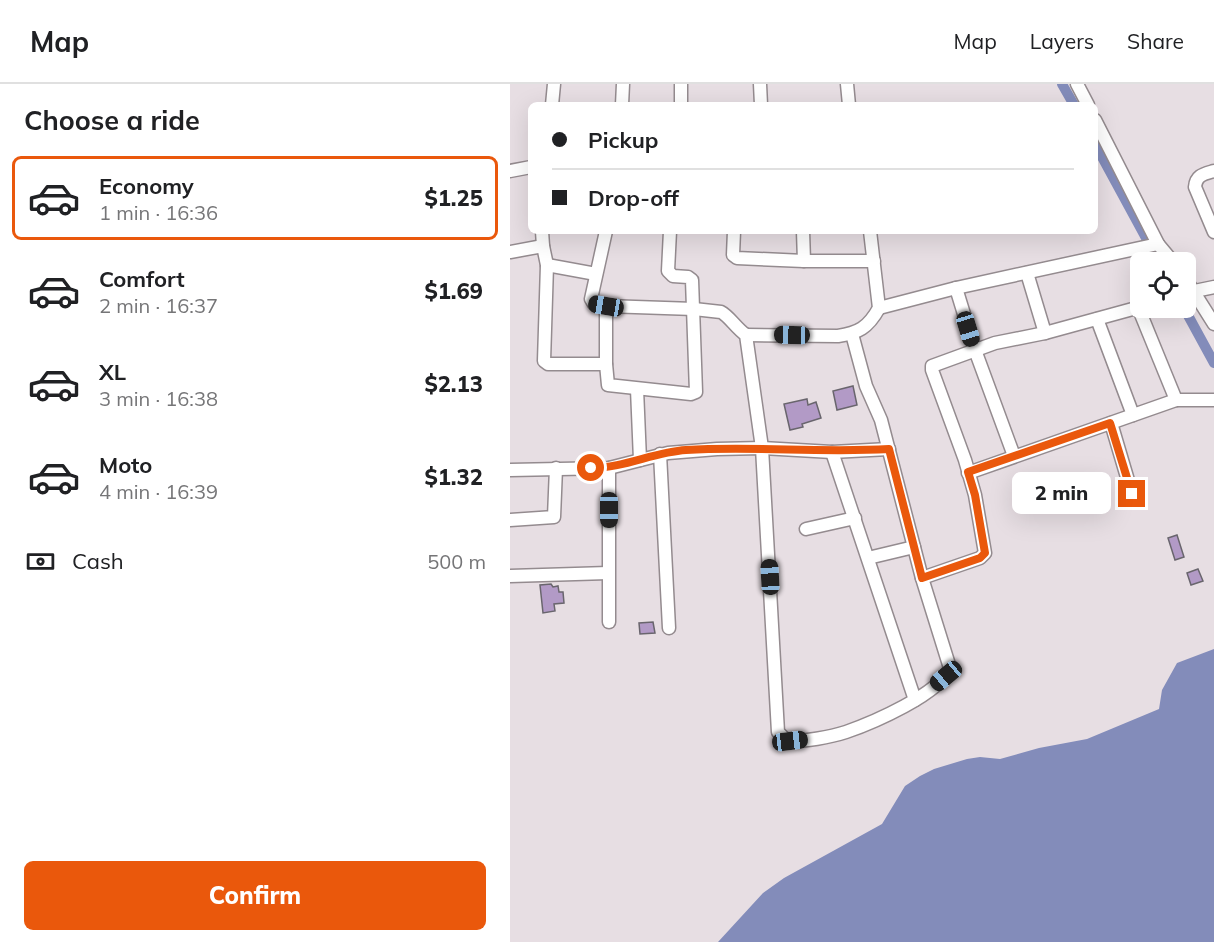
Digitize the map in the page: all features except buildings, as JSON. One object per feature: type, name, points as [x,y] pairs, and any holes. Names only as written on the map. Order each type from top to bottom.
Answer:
[{"type":"street","points":[[552,102],[554,84]]},
{"type":"street","points":[[622,102],[623,84]]},
{"type":"street","points":[[681,84],[681,102]]},
{"type":"street","points":[[760,84],[761,102]]},
{"type":"street","points":[[847,84],[849,102]]},
{"type":"street","points":[[1077,84],[1086,102]]},
{"type":"street","points":[[1098,126],[1158,244],[1165,252]]},
{"type":"street","points":[[510,171],[528,168]]},
{"type":"street","points":[[1214,171],[1200,176],[1195,182],[1195,188],[1214,232]]},
{"type":"street","points":[[542,234],[547,265],[544,361],[548,364],[606,364]]},
{"type":"street","points":[[605,234],[591,302],[606,306],[694,309],[723,313],[746,335],[837,336],[852,334],[869,322],[879,308],[956,288],[1158,244]]},
{"type":"street","points":[[606,306],[608,385],[691,394],[696,392],[694,309],[690,278],[673,276],[668,271],[670,234]]},
{"type":"street","points":[[734,234],[733,255],[737,258],[874,261]]},
{"type":"street","points":[[803,234],[804,261]]},
{"type":"street","points":[[870,234],[879,308]]},
{"type":"street","points":[[510,252],[543,246]]},
{"type":"street","points":[[547,265],[596,274]]},
{"type":"street","points":[[1027,273],[1045,333]]},
{"type":"street","points":[[1196,291],[1214,287]]},
{"type":"street","points":[[956,288],[975,350],[1014,456]]},
{"type":"street","points":[[1196,300],[1214,324]]},
{"type":"street","points":[[922,578],[980,558],[985,553],[975,495],[959,441],[932,368],[934,365],[995,343],[1045,333],[1130,310]]},
{"type":"street","points":[[1143,318],[1176,400]]},
{"type":"street","points":[[1097,319],[1133,415]]},
{"type":"street","points":[[746,335],[762,448],[780,735],[790,741],[844,733],[915,700],[946,676],[950,668],[922,578],[881,420],[862,374],[852,334]]},
{"type":"street","points":[[637,389],[640,460]]},
{"type":"street","points":[[968,472],[1176,400],[1213,402]]},
{"type":"street","points":[[1110,423],[1132,494],[1131,500]]},
{"type":"street","points":[[510,470],[609,468],[660,454],[701,449],[762,448],[832,452],[889,449]]},
{"type":"street","points":[[832,452],[915,700]]},
{"type":"street","points":[[660,454],[669,628]]},
{"type":"street","points":[[510,520],[554,517],[556,468]]},
{"type":"street","points":[[609,468],[609,622]]},
{"type":"street","points":[[806,529],[855,518]]},
{"type":"street","points":[[868,558],[914,547]]},
{"type":"street","points":[[510,576],[608,573]]},
{"type":"water","points":[[1214,649],[1214,942],[718,942],[763,893],[784,878],[882,824],[905,786],[920,776],[934,769],[967,759],[980,757],[1000,759],[1039,748],[1087,739],[1159,709],[1162,690],[1177,663]]},
{"type":"waterway","points":[[1062,84],[1072,102]]},
{"type":"waterway","points":[[1098,150],[1154,252]]},
{"type":"waterway","points":[[1189,318],[1214,363]]},
{"type":"route","points":[[591,468],[609,468],[668,453],[701,449],[762,448],[832,452],[889,449],[922,578],[960,566],[980,558],[985,553],[975,495],[968,472],[1110,423],[1132,494]]}]
